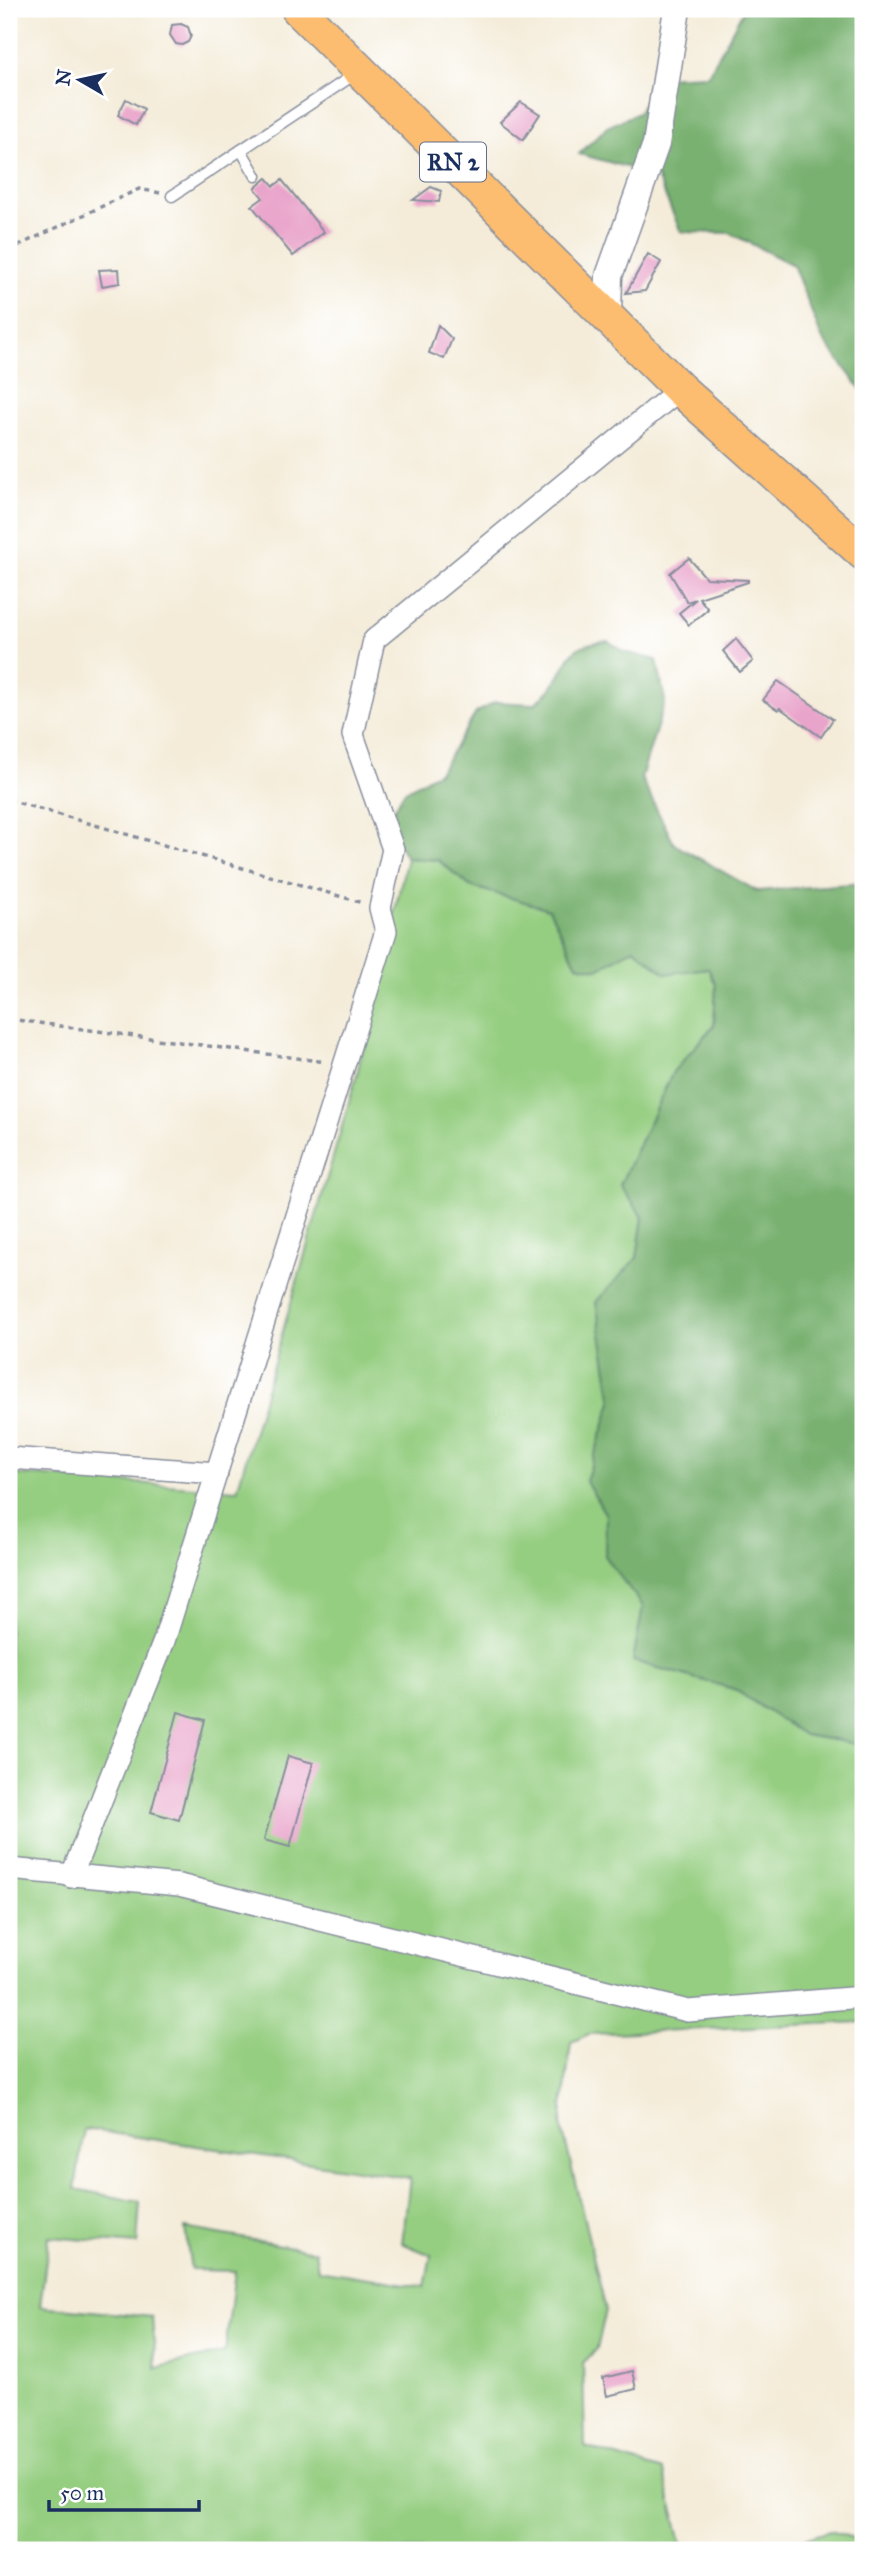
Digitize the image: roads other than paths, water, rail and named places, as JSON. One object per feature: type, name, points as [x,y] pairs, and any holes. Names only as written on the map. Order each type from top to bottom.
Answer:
[{"type":"main road","name":"RN 2","points":[[298,9],[680,389],[863,553]]},
{"type":"street","points":[[608,316],[609,276],[656,144],[677,9]]},
{"type":"street","points":[[71,1877],[164,1641],[386,930],[380,908],[393,849],[353,735],[374,640],[680,389]]},
{"type":"street","points":[[9,1458],[217,1473]]},
{"type":"street","points":[[9,1869],[71,1877],[179,1885],[688,2011],[863,1997]]},
{"type":"lane","points":[[172,196],[360,71]]},
{"type":"lane","points":[[241,150],[256,176]]}]
